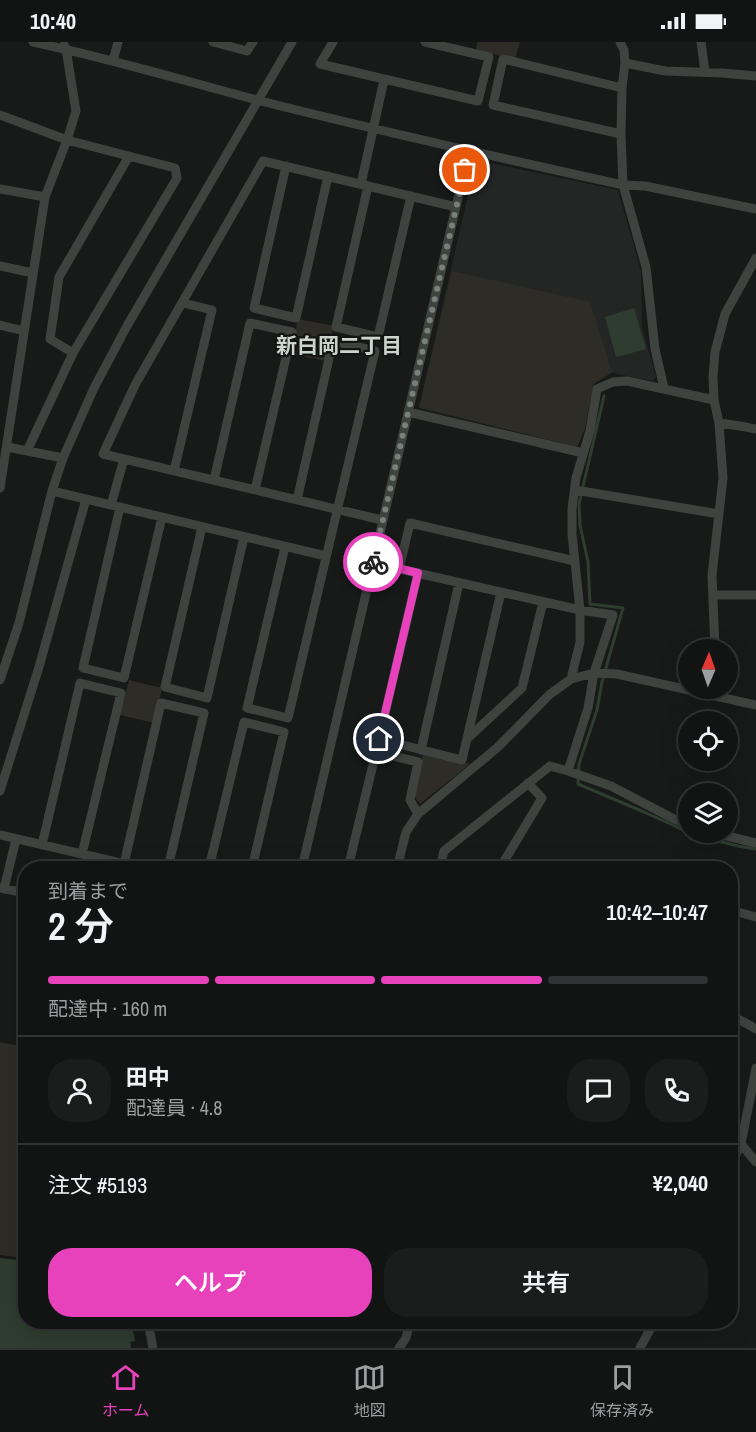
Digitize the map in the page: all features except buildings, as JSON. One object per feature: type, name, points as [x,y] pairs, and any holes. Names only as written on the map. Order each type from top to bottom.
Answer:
[{"type":"street","points":[[33,42],[64,45],[113,61],[258,100],[470,151],[623,185],[645,186],[756,209]]},
{"type":"street","points":[[113,61],[118,42]]},
{"type":"street","points":[[213,42],[248,51],[253,42]]},
{"type":"street","points":[[0,680],[19,623],[52,491],[63,458],[94,388],[127,326],[292,42]]},
{"type":"street","points":[[333,42],[320,64],[478,101],[489,57],[425,42]]},
{"type":"street","points":[[620,42],[624,50],[625,63],[621,134],[623,185],[646,267],[656,349],[664,388]]},
{"type":"street","points":[[701,42],[705,72]]},
{"type":"street","points":[[0,488],[1,468],[7,447],[45,197],[76,111],[64,45]]},
{"type":"street","points":[[621,134],[493,105],[503,60],[622,88]]},
{"type":"street","points":[[625,63],[665,71],[756,76]]},
{"type":"street","points":[[384,80],[336,327],[378,338],[411,196]]},
{"type":"street","points":[[0,115],[67,140],[175,168],[177,178],[73,353],[27,451]]},
{"type":"street","points":[[304,861],[470,151]]},
{"type":"street","points":[[73,353],[50,339],[59,277],[129,156]]},
{"type":"street","points":[[382,520],[103,454],[135,385],[263,161],[456,207]]},
{"type":"street","points":[[286,166],[254,308],[296,318],[328,176]]},
{"type":"street","points":[[0,189],[45,197]]},
{"type":"street","points":[[715,639],[712,574],[723,478],[719,423],[714,400],[715,352],[726,314],[756,258]]},
{"type":"street","points":[[0,266],[33,273]]},
{"type":"street","points":[[174,471],[212,310],[183,303]]},
{"type":"street","points":[[214,480],[250,322],[292,332],[255,490]]},
{"type":"street","points":[[0,325],[24,330]]},
{"type":"street","points":[[285,547],[247,708],[288,718],[375,351],[333,341],[297,500]]},
{"type":"street","points":[[571,679],[580,642],[580,610],[572,534],[572,508],[597,389],[613,382],[627,381],[714,400]]},
{"type":"street","points":[[408,412],[583,453]]},
{"type":"street","points":[[719,423],[756,429]]},
{"type":"street","points":[[7,447],[63,458]]},
{"type":"street","points":[[124,459],[83,668],[124,678],[162,518]]},
{"type":"street","points":[[575,490],[719,514]]},
{"type":"street","points":[[52,491],[326,556]]},
{"type":"street","points":[[0,790],[39,667],[86,499]]},
{"type":"street","points":[[399,569],[410,523],[575,561]]},
{"type":"street","points":[[202,527],[165,687],[207,698],[244,537]]},
{"type":"street","points":[[373,563],[543,602],[613,615],[594,673],[588,708],[568,771]]},
{"type":"street","points":[[418,573],[379,739],[462,760],[501,592]]},
{"type":"street","points":[[421,750],[459,583]]},
{"type":"street","points":[[713,596],[756,595]]},
{"type":"street","points":[[467,738],[522,688],[543,602]]},
{"type":"street","points":[[398,861],[406,832],[418,814],[498,747],[549,695],[571,679],[594,673],[617,674],[678,686]]},
{"type":"street","points":[[42,845],[80,683],[121,693],[82,854]]},
{"type":"street","points":[[736,699],[756,705]]},
{"type":"street","points":[[125,861],[161,703],[204,713],[170,861]]},
{"type":"street","points":[[212,861],[243,722],[284,732],[254,861]]},
{"type":"street","points":[[350,861],[376,752],[418,762],[410,800],[418,814]]},
{"type":"street","points":[[442,861],[444,851],[550,766],[611,786],[678,820]]},
{"type":"street","points":[[504,861],[542,798],[528,783]]},
{"type":"street","points":[[0,835],[111,861]]},
{"type":"street","points":[[16,839],[2,888],[18,891]]},
{"type":"street","points":[[738,839],[756,843]]},
{"type":"street","points":[[738,912],[756,917]]},
{"type":"street","points":[[738,1019],[756,1029]]},
{"type":"street","points":[[738,1150],[756,1068]]},
{"type":"street","points":[[741,1144],[756,1162]]},
{"type":"street","points":[[149,1329],[153,1348]]},
{"type":"street","points":[[399,1348],[406,1338],[408,1329]]},
{"type":"street","points":[[640,1348],[650,1329]]},
{"type":"shaded area","points":[[477,42],[520,42],[515,59],[476,50]]},
{"type":"shaded area","points":[[476,160],[618,190],[641,271],[642,326],[656,377],[653,381],[612,373],[594,384],[585,428],[577,447],[419,408]]},
{"type":"shaded area","points":[[452,271],[590,302],[612,372],[593,384],[585,428],[577,447],[419,407]]},
{"type":"shaded area","points":[[634,308],[646,349],[616,357],[605,317]]},
{"type":"shaded area","points":[[298,319],[334,326],[326,361],[291,354]]},
{"type":"shaded area","points":[[129,680],[162,688],[154,723],[120,715]]},
{"type":"shaded area","points":[[423,754],[470,764],[420,804],[414,796]]},
{"type":"shaded area","points":[[0,1042],[18,1046],[18,1257],[0,1255]]},
{"type":"shaded area","points":[[0,1258],[18,1260],[18,1329],[133,1329],[135,1341],[130,1342],[131,1348],[0,1348]]},
{"type":"waterway","points":[[604,396],[579,504],[580,525],[588,562],[590,604],[623,608],[602,682],[597,710],[579,764],[578,784],[678,827]]},
{"type":"waterway","points":[[726,843],[756,849]]},
{"type":"way so far","points":[[373,562],[465,170]]},
{"type":"district","name":"新白岡二丁目","points":[[339,346]]},
{"type":"route","points":[[373,562],[418,573],[379,739]]}]
